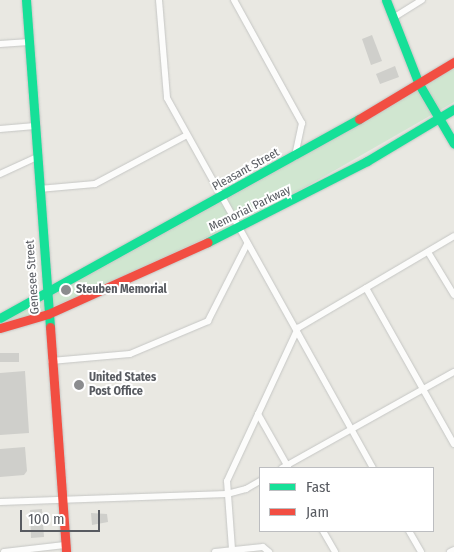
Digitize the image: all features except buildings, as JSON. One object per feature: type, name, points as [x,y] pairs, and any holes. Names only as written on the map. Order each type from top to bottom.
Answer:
[{"type":"street","name":"Genesee Street","points":[[26,0],[65,548]]},
{"type":"street","points":[[159,0],[167,98],[238,229],[372,467]]},
{"type":"street","points":[[234,0],[302,123],[295,157]]},
{"type":"street","points":[[386,0],[419,84],[454,144]]},
{"type":"street","points":[[393,18],[422,0]]},
{"type":"street","points":[[0,44],[29,42]]},
{"type":"street","name":"Pleasant Street","points":[[47,296],[295,157],[454,62]]},
{"type":"street","name":"Memorial Parkway","points":[[0,326],[48,314],[238,229],[367,161],[454,109]]},
{"type":"street","points":[[0,129],[35,126]]},
{"type":"street","points":[[39,190],[95,184],[187,136]]},
{"type":"street","points":[[0,174],[37,157]]},
{"type":"street","points":[[232,549],[227,494],[230,474],[296,331],[303,323],[454,236]]},
{"type":"street","points":[[51,360],[130,354],[208,321],[247,244]]},
{"type":"street","points":[[428,252],[454,295]]},
{"type":"street","points":[[366,288],[454,444]]},
{"type":"street","points":[[0,318],[47,296]]},
{"type":"street","points":[[0,326],[47,296]]},
{"type":"street","points":[[258,414],[286,467],[454,372]]},
{"type":"street","points":[[0,502],[62,497],[227,494],[246,490],[259,482]]},
{"type":"street","points":[[324,532],[335,552]]},
{"type":"street","points":[[410,532],[422,552]]},
{"type":"street","points":[[4,552],[65,548]]},
{"type":"street","points":[[215,552],[232,549],[263,548],[270,552]]},
{"type":"street","points":[[450,552],[454,550]]},
{"type":"green space","points":[[454,68],[454,102],[262,212],[98,288],[25,318],[4,322],[273,173]]},
{"type":"traffic: fast","points":[[26,0],[50,327]]},
{"type":"traffic: fast","points":[[386,0],[419,84],[454,144]]},
{"type":"traffic: fast","points":[[208,242],[367,161],[454,109]]},
{"type":"traffic: fast","points":[[0,318],[359,119]]},
{"type":"traffic: jam","points":[[359,119],[454,62]]},
{"type":"traffic: jam","points":[[0,328],[48,314],[208,242]]},
{"type":"traffic: jam","points":[[50,327],[66,552]]},
{"type":"place","name":"Steuben Memorial","points":[[66,290]]},
{"type":"place","name":"United States Post Office","points":[[79,385]]}]
